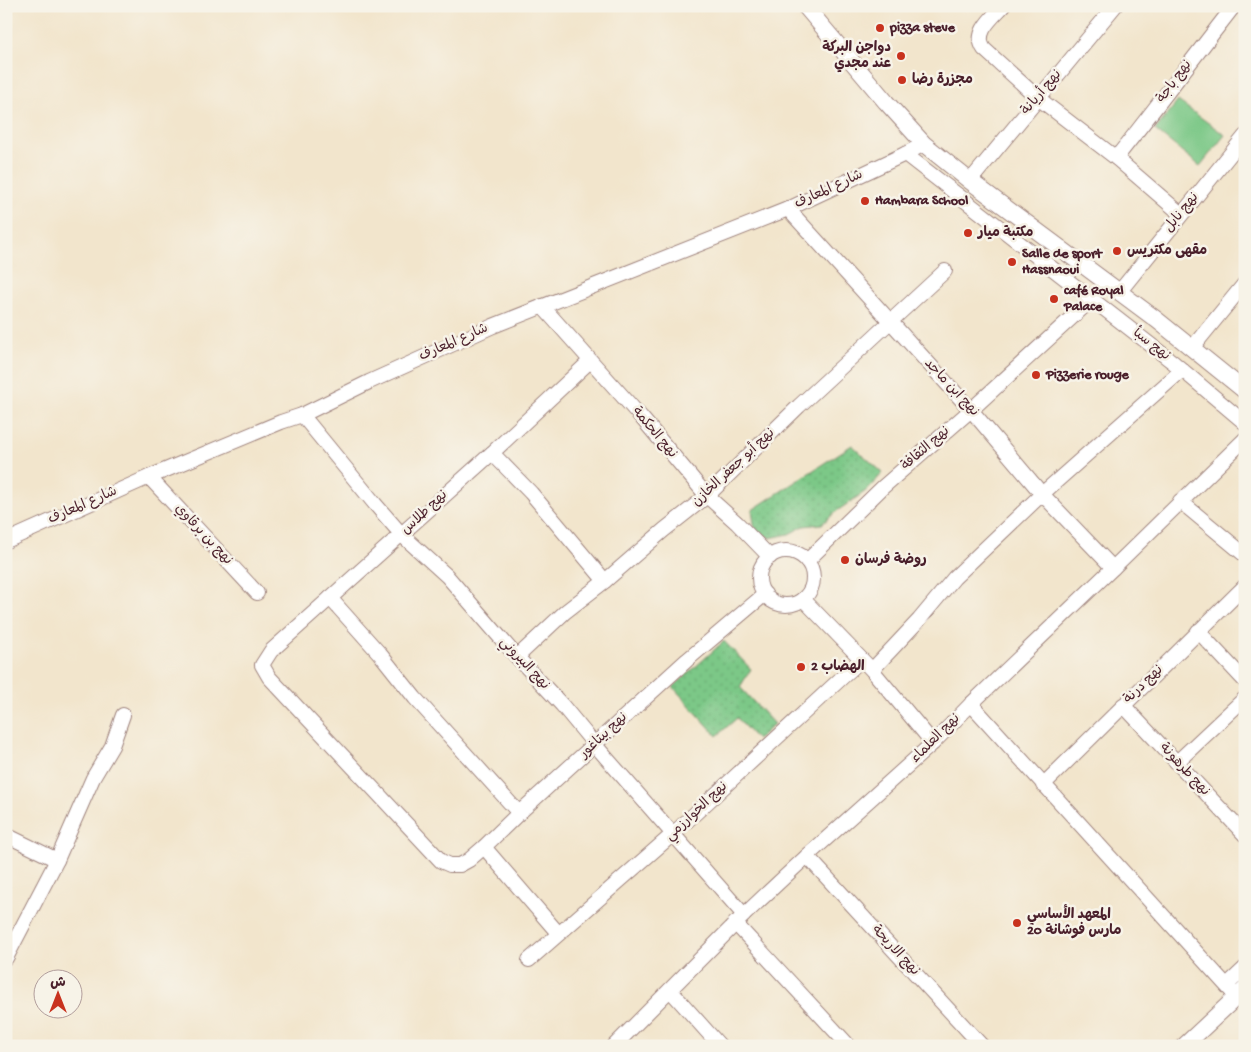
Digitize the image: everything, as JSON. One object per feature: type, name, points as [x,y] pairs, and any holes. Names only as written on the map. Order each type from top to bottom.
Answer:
[{"type":"street","points":[[805,6],[924,144],[970,181],[1120,291],[1245,391]]},
{"type":"street","points":[[1002,6],[981,32],[982,46],[1038,98],[1116,158],[1181,214]]},
{"type":"street","name":"نهج أريانة","points":[[970,181],[1116,6]]},
{"type":"street","name":"نهج باجة","points":[[1116,158],[1234,6]]},
{"type":"street","name":"نهج نابل","points":[[1120,291],[1245,136]]},
{"type":"street","points":[[906,154],[924,144]]},
{"type":"street","name":"شارع المعارف","points":[[6,541],[149,476],[302,415],[369,382],[493,326],[788,209],[906,154]]},
{"type":"street","name":"نهج سبأ","points":[[906,154],[1182,370],[1245,423]]},
{"type":"street","name":"نهج ابن ماجد","points":[[788,209],[972,410],[1042,494],[1113,568]]},
{"type":"street","name":"نهج أبو جعفر الخازن","points":[[517,657],[565,612],[707,496],[799,406],[945,271]]},
{"type":"street","points":[[1192,348],[1245,283]]},
{"type":"street","name":"نهج الثقافة","points":[[807,561],[884,487],[972,410],[1092,299]]},
{"type":"street","name":"نهج الحكمة","points":[[542,306],[641,417],[707,496],[770,556]]},
{"type":"street","name":"نهج طلاس","points":[[441,861],[289,699],[269,677],[262,665],[270,651],[402,535],[590,361]]},
{"type":"street","points":[[872,670],[954,578],[1042,494],[1182,370]]},
{"type":"street","name":"نهج البيروني","points":[[302,415],[402,535],[447,576],[517,657],[562,705],[848,1046]]},
{"type":"street","name":"نهج العلماء","points":[[614,1046],[740,919],[933,743],[1245,439]]},
{"type":"street","points":[[492,453],[531,493],[605,581]]},
{"type":"street","name":"نهج بن برقاوي","points":[[149,476],[257,593]]},
{"type":"street","points":[[1180,501],[1245,555]]},
{"type":"street","points":[[790,551],[799,554],[807,561],[812,571],[813,581],[810,591],[803,599],[793,604],[783,604],[773,601],[765,594],[760,585],[760,575],[763,564],[770,556],[779,552],[790,551]]},
{"type":"street","name":"نهج درنة","points":[[1043,785],[1245,586]]},
{"type":"street","name":"نهج بيتاغور","points":[[441,861],[450,865],[460,865],[484,848],[687,660],[765,594]]},
{"type":"street","points":[[330,598],[380,654],[415,698],[520,813]]},
{"type":"street","points":[[803,599],[872,670],[933,743]]},
{"type":"street","points":[[1198,631],[1245,681]]},
{"type":"street","name":"نهج الخوارزمي","points":[[529,960],[558,932],[672,834],[861,660]]},
{"type":"street","points":[[1177,762],[1245,698]]},
{"type":"street","points":[[971,704],[1043,785],[1236,990]]},
{"type":"street","name":"نهج طرهونة","points":[[1123,705],[1245,835]]},
{"type":"street","points":[[6,958],[57,860],[93,778],[112,746],[123,715]]},
{"type":"street","points":[[6,835],[57,860]]},
{"type":"street","points":[[484,848],[558,932]]},
{"type":"street","name":"نهج الاريحة","points":[[807,856],[982,1046]]},
{"type":"street","points":[[1184,1046],[1236,990],[1245,968]]},
{"type":"street","points":[[670,990],[720,1046]]},
{"type":"green space","points":[[1178,101],[1225,135],[1200,166],[1155,130]]},
{"type":"green space","points":[[852,445],[883,473],[866,491],[822,524],[804,526],[789,534],[770,538],[755,531],[752,510]]},
{"type":"green space","points":[[724,641],[751,669],[740,687],[774,724],[757,740],[737,718],[717,736],[673,687]]},
{"type":"place","name":"pizza steve","points":[[880,28]]},
{"type":"place","name":"دواجن البركة عند مجدي","points":[[901,56]]},
{"type":"place","name":"مجزرة رضا","points":[[902,80]]},
{"type":"place","name":"Hambara School","points":[[865,201]]},
{"type":"place","name":"مكتبة ميار","points":[[968,233]]},
{"type":"place","name":"مقهى مكتريس","points":[[1117,251]]},
{"type":"place","name":"Salle de sport Hassnaoui","points":[[1012,262]]},
{"type":"place","name":"café Royal Palace","points":[[1054,299]]},
{"type":"place","name":"Pizzerie rouge","points":[[1036,375]]},
{"type":"place","name":"روضة فرسان","points":[[845,560]]},
{"type":"place","name":"الهضاب 2","points":[[801,667]]},
{"type":"place","name":"المعهد الأساسي 20 مارس فوشانة","points":[[1017,923]]}]
